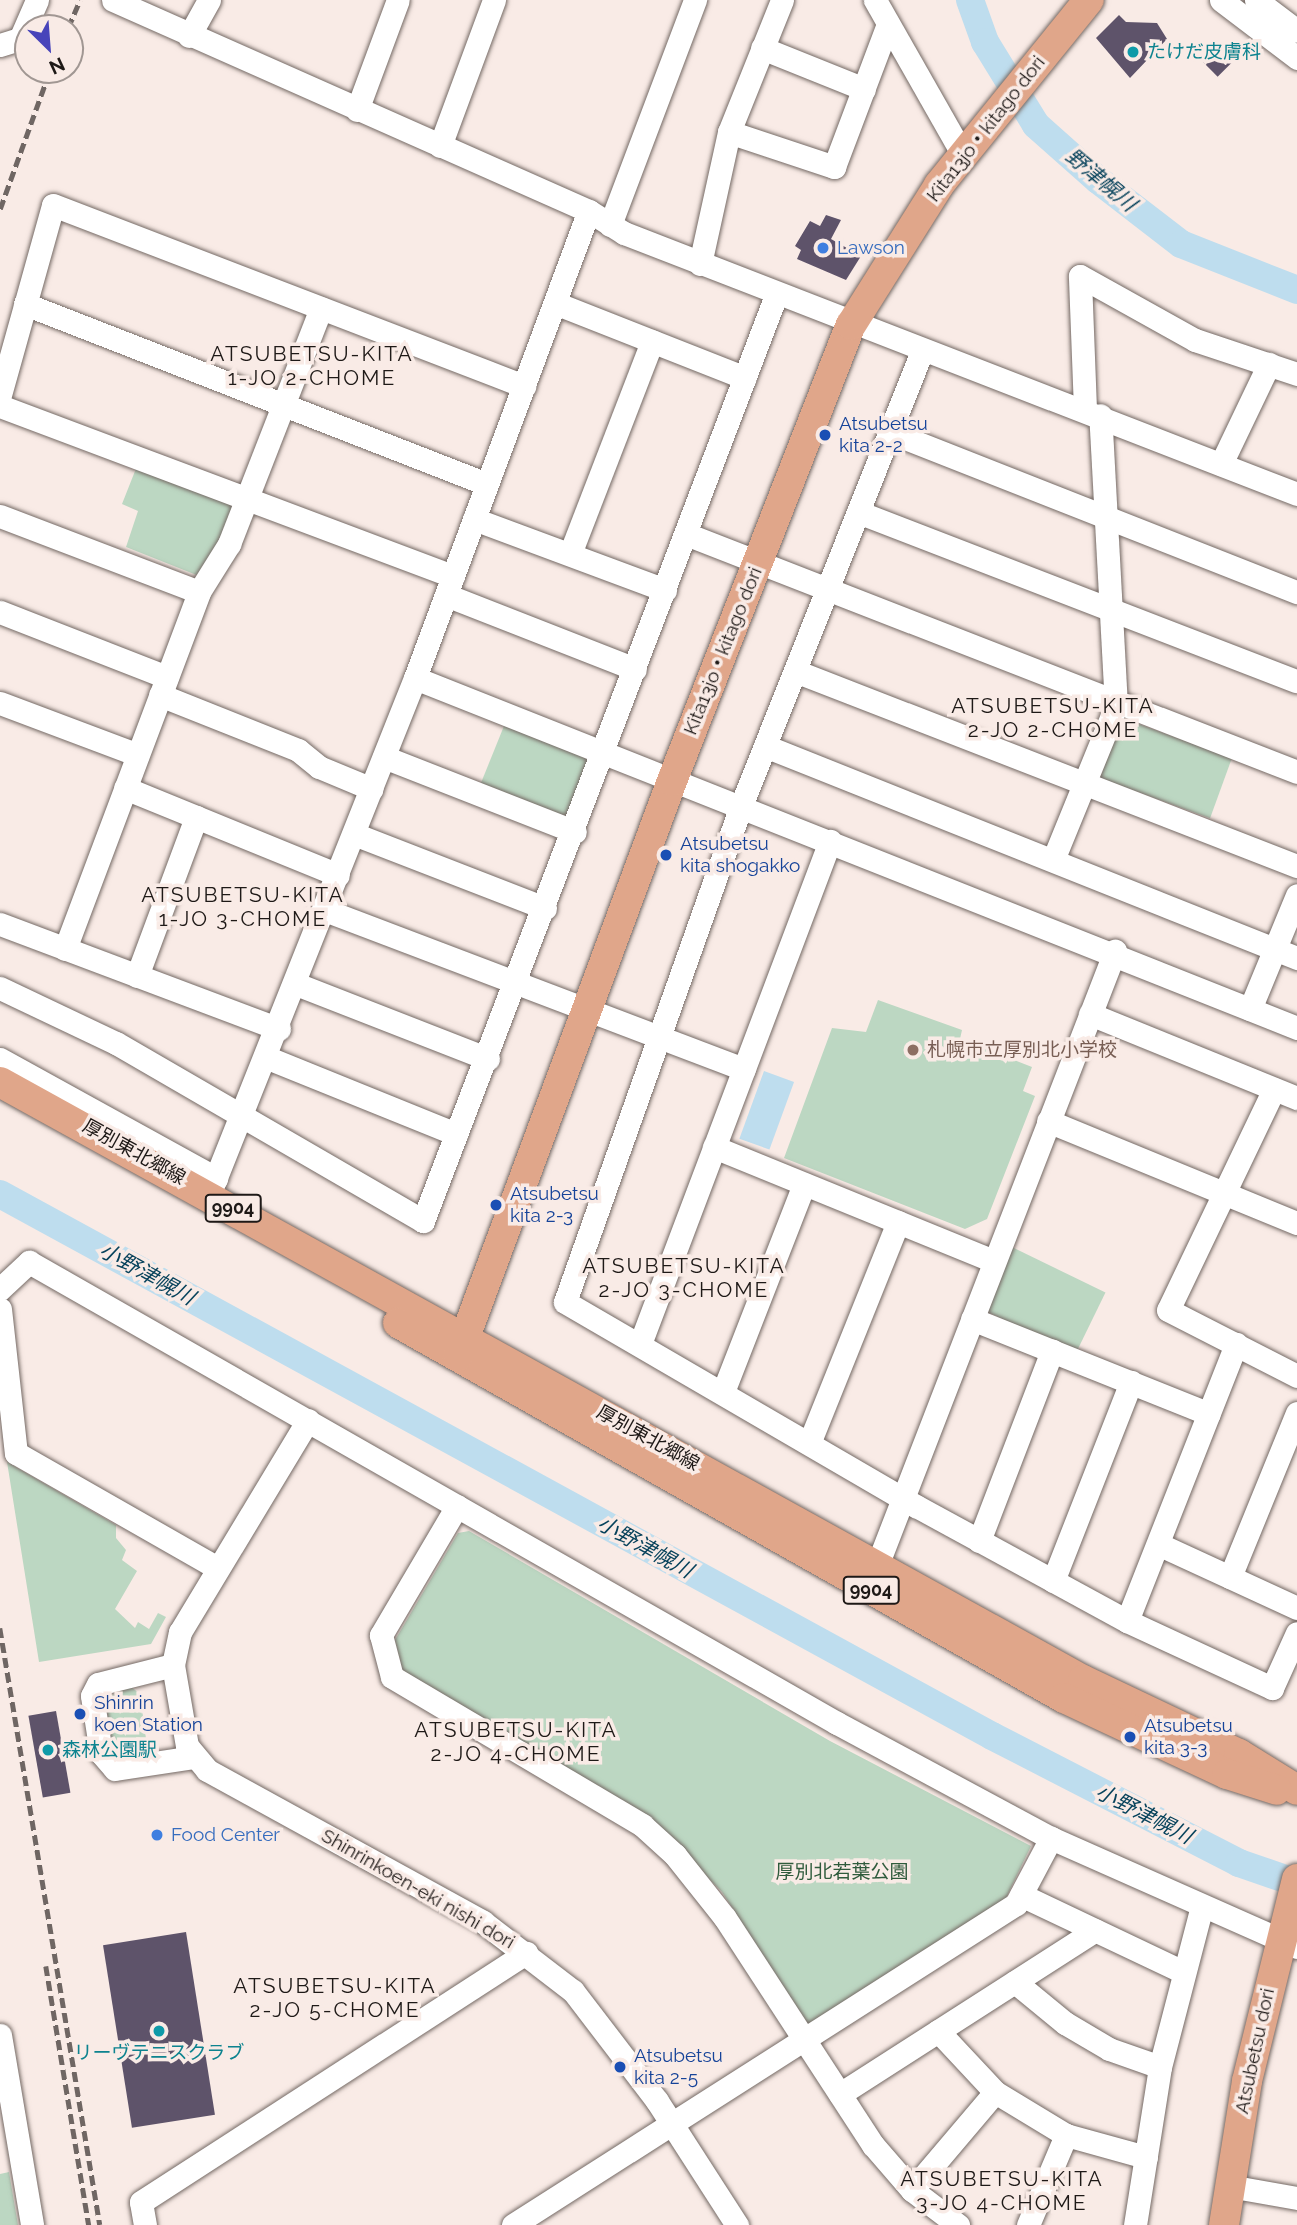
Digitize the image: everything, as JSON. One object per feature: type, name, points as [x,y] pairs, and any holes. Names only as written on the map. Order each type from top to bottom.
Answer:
[{"type":"main road","name":"Kita13jo・kitago dori","points":[[462,1347],[672,781],[851,325],[963,155],[1090,0]]},
{"type":"main road","name":"厚別東北郷線","points":[[0,1082],[213,1186],[462,1347]]},
{"type":"main road","name":"厚別東北郷線","points":[[0,1103],[462,1347],[872,1577],[1297,1790]]},
{"type":"main road","name":"厚別東北郷線","points":[[872,1577],[1064,1698],[1227,1774],[1297,1796]]},
{"type":"main road","name":"Atsubetsu dori","points":[[1224,2225],[1229,2186],[1288,1934],[1297,1880]]},
{"type":"street","points":[[0,45],[20,39],[37,0]]},
{"type":"street","points":[[113,0],[189,36],[589,211],[610,225],[700,264],[851,325],[1093,412],[1297,494]]},
{"type":"street","points":[[189,36],[209,0]]},
{"type":"street","points":[[358,110],[398,0]]},
{"type":"street","points":[[440,146],[494,0]]},
{"type":"street","points":[[610,225],[695,0]]},
{"type":"street","points":[[700,264],[729,132],[782,0]]},
{"type":"street","points":[[876,0],[887,27],[963,155]]},
{"type":"street","points":[[1221,0],[1297,58]]},
{"type":"street","points":[[1256,0],[1297,30]]},
{"type":"street","points":[[729,132],[834,167],[887,27]]},
{"type":"street","points":[[762,48],[864,89]]},
{"type":"street","points":[[0,395],[53,205],[524,386]]},
{"type":"street","points":[[0,1059],[213,1186],[268,1058],[415,678],[589,211]]},
{"type":"street","points":[[1053,860],[1087,785],[1116,706],[1111,609],[1080,276],[1195,340],[1297,373]]},
{"type":"street","points":[[0,988],[243,1115],[423,1221],[575,832],[776,295]]},
{"type":"street","points":[[555,303],[745,378]]},
{"type":"street","points":[[25,304],[487,484]]},
{"type":"street","points":[[65,949],[199,592],[229,544],[321,308]]},
{"type":"street","points":[[570,554],[652,341]]},
{"type":"street","points":[[922,351],[741,806],[656,1037],[565,1302],[810,1441],[979,1541],[1127,1621],[1272,1688],[1297,1633]]},
{"type":"street","points":[[1222,464],[1269,364]]},
{"type":"street","points":[[0,406],[247,499],[635,669]]},
{"type":"street","points":[[890,432],[1103,518],[1297,592]]},
{"type":"street","points":[[858,512],[1297,681]]},
{"type":"street","points":[[0,516],[199,592]]},
{"type":"street","points":[[474,519],[665,590]]},
{"type":"street","points":[[686,534],[1116,706],[1297,772]]},
{"type":"street","points":[[0,612],[164,686],[298,750],[319,767],[372,789]]},
{"type":"street","points":[[795,671],[1297,866]]},
{"type":"street","points":[[415,678],[672,781],[1115,951],[1297,1028]]},
{"type":"street","points":[[0,703],[138,755]]},
{"type":"street","points":[[765,746],[1297,958]]},
{"type":"street","points":[[384,757],[575,832]]},
{"type":"street","points":[[125,788],[338,875]]},
{"type":"street","points":[[137,976],[196,817]]},
{"type":"street","points":[[354,834],[545,908]]},
{"type":"street","points":[[640,1344],[830,841]]},
{"type":"street","points":[[1250,1009],[1297,895]]},
{"type":"street","points":[[325,910],[586,1012],[744,1069]]},
{"type":"street","points":[[0,924],[279,1029]]},
{"type":"street","points":[[872,1577],[1115,951]]},
{"type":"street","points":[[296,984],[488,1059]]},
{"type":"street","points":[[1090,1014],[1297,1098]]},
{"type":"street","points":[[268,1058],[456,1135]]},
{"type":"street","points":[[1275,1089],[1168,1310],[1297,1376]]},
{"type":"street","points":[[1048,1121],[1297,1223]]},
{"type":"street","points":[[714,1147],[994,1261]]},
{"type":"street","points":[[723,1392],[804,1184]]},
{"type":"street","points":[[810,1441],[898,1222]]},
{"type":"street","points":[[0,1289],[29,1262],[457,1506],[1051,1838],[1202,1906],[1288,1934]]},
{"type":"street","points":[[0,1308],[16,1453],[216,1567]]},
{"type":"street","points":[[972,1319],[1209,1414]]},
{"type":"street","points":[[1127,1621],[1236,1344]]},
{"type":"street","points":[[979,1541],[1052,1351]]},
{"type":"street","points":[[1053,1581],[1131,1382]]},
{"type":"street","points":[[1230,1577],[1297,1413]]},
{"type":"street","points":[[173,1665],[97,1684],[92,1696],[101,1753],[115,1769],[193,1757],[173,1665],[180,1632],[216,1567],[308,1420]]},
{"type":"street","points":[[457,1506],[381,1635],[392,1677],[642,1825],[705,1889],[840,2094],[912,2190],[958,2225]]},
{"type":"street","points":[[1157,1544],[1297,1608]]},
{"type":"street","name":"Shinrinkoen-eki nishi dori","points":[[193,1757],[526,1953],[573,1991],[673,2124],[737,2225]]},
{"type":"street","points":[[513,2225],[544,2217],[673,2124],[1021,1895],[1051,1838]]},
{"type":"street","points":[[1021,1895],[1181,1971]]},
{"type":"street","points":[[1135,2225],[1160,2067],[1181,1971],[1202,1906]]},
{"type":"street","points":[[840,2094],[1095,1930]]},
{"type":"street","points":[[145,2225],[141,2202],[526,1953]]},
{"type":"street","points":[[1015,1982],[1076,2030],[1160,2067]]},
{"type":"street","points":[[938,2031],[995,2092],[1066,2135],[1146,2157]]},
{"type":"street","points":[[0,2035],[10,2162],[32,2225]]},
{"type":"street","points":[[912,2190],[995,2092]]},
{"type":"street","points":[[1028,2225],[1066,2135]]},
{"type":"street","points":[[1229,2186],[1297,2197]]},
{"type":"green space","points":[[137,466],[236,506],[221,545],[199,576],[126,547],[138,511],[122,504]]},
{"type":"green space","points":[[1122,718],[1232,758],[1210,818],[1100,778]]},
{"type":"green space","points":[[506,721],[597,758],[571,822],[480,785]]},
{"type":"green space","points":[[878,1000],[962,1030],[960,1039],[1032,1067],[1023,1091],[1035,1096],[987,1219],[965,1229],[784,1158],[832,1028],[866,1032]]},
{"type":"green space","points":[[1012,1247],[1105,1293],[1075,1355],[982,1309]]},
{"type":"green space","points":[[7,1462],[116,1525],[116,1538],[126,1550],[122,1560],[137,1571],[115,1609],[135,1628],[138,1622],[149,1629],[158,1613],[166,1617],[151,1644],[39,1662]]},
{"type":"green space","name":"厚別北若葉公園","points":[[469,1531],[830,1741],[1031,1846],[1006,1898],[809,2026],[722,1892],[647,1815],[403,1672],[395,1640],[458,1533]]},
{"type":"green space","points":[[130,1686],[140,1694],[147,1746],[140,1755],[122,1757],[113,1748],[105,1699]]},
{"type":"green space","points":[[9,2172],[18,2225],[0,2225],[0,2174]]},
{"type":"water","points":[[764,1071],[794,1082],[769,1150],[739,1139]]},
{"type":"building","name":"たけだ皮膚科","points":[[1119,15],[1126,22],[1157,23],[1167,39],[1130,78],[1096,38]]},
{"type":"building","points":[[1224,42],[1238,56],[1218,77],[1203,63]]},
{"type":"building","name":"Lawson","points":[[826,215],[841,220],[831,239],[861,256],[846,280],[797,259],[801,250],[795,246],[810,221],[820,226]]},
{"type":"building","name":"森林公園駅","points":[[56,1711],[70,1793],[43,1798],[28,1716]]},
{"type":"building","name":"リーヴテニスクラブ","points":[[186,1932],[215,2115],[132,2128],[103,1945]]},
{"type":"waterway","name":"野津幌川","points":[[970,0],[985,42],[1036,125],[1098,180],[1181,244],[1297,290]]},
{"type":"waterway","name":"小野津幌川","points":[[0,1194],[992,1736],[1239,1863],[1297,1883]]},
{"type":"railway","points":[[74,14],[80,0]]},
{"type":"railway","points":[[0,209],[45,84]]},
{"type":"railway","points":[[0,1628],[100,2225]]},
{"type":"railway","points":[[46,1966],[89,2225]]},
{"type":"place","name":"たけだ皮膚科","points":[[1133,52]]},
{"type":"place","name":"Lawson","points":[[823,248]]},
{"type":"place","name":"Atsubetsu kita 2-2","points":[[825,435]]},
{"type":"place","name":"Atsubetsu kita shogakko","points":[[666,855]]},
{"type":"place","name":"札幌市立厚別北小学校","points":[[913,1050]]},
{"type":"place","name":"Atsubetsu kita 2-3","points":[[496,1205]]},
{"type":"place","name":"Shinrin koen Station","points":[[80,1714]]},
{"type":"place","name":"Atsubetsu kita 3-3","points":[[1130,1737]]},
{"type":"place","name":"森林公園駅","points":[[48,1750]]},
{"type":"place","name":"Food Center","points":[[157,1835]]},
{"type":"place","name":"リーヴテニスクラブ","points":[[159,2031]]},
{"type":"place","name":"Atsubetsu kita 2-5","points":[[620,2067]]},
{"type":"district","name":"ATSUBETSU-KITA 1-JO 2-CHOME","points":[[312,366]]},
{"type":"district","name":"ATSUBETSU-KITA 2-JO 2-CHOME","points":[[1053,718]]},
{"type":"district","name":"ATSUBETSU-KITA 1-JO 3-CHOME","points":[[243,907]]},
{"type":"district","name":"ATSUBETSU-KITA 2-JO 3-CHOME","points":[[684,1278]]},
{"type":"district","name":"ATSUBETSU-KITA 2-JO 4-CHOME","points":[[516,1742]]},
{"type":"district","name":"ATSUBETSU-KITA 2-JO 5-CHOME","points":[[335,1998]]},
{"type":"district","name":"ATSUBETSU-KITA 3-JO 4-CHOME","points":[[1002,2191]]}]
